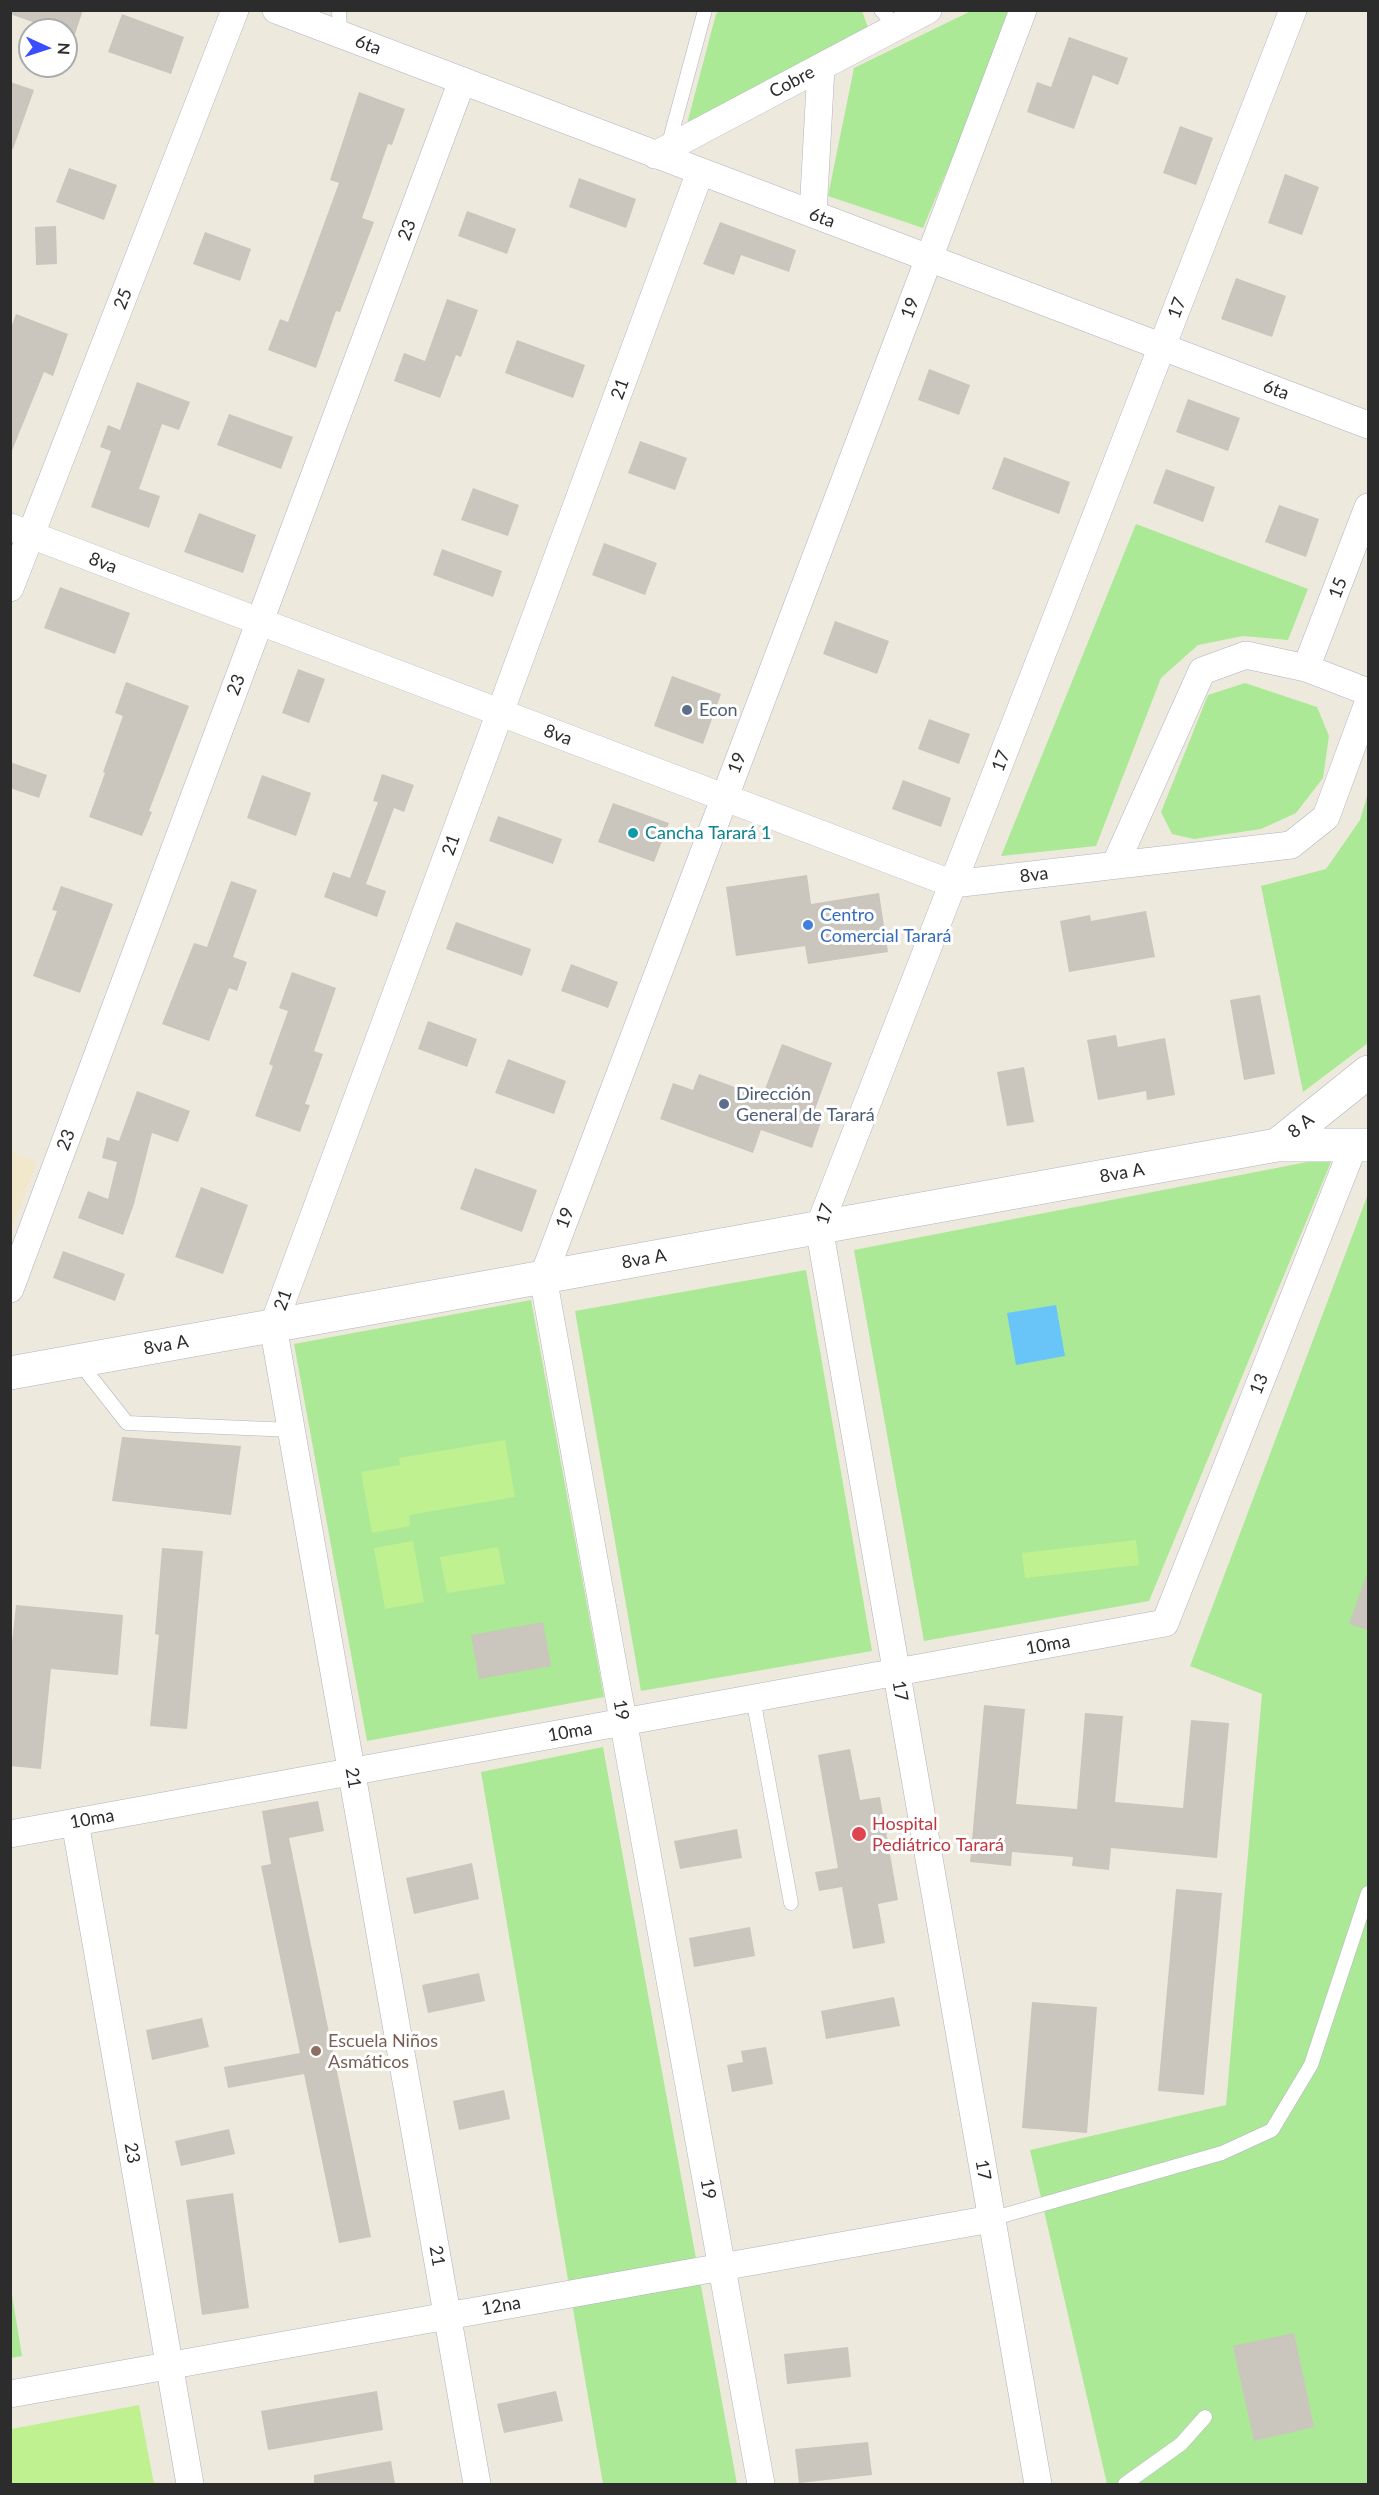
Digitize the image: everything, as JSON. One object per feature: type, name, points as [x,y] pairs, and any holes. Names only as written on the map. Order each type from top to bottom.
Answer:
[{"type":"street","name":"25","points":[[10,588],[21,531],[235,10]]},
{"type":"street","name":"6ta","points":[[276,10],[340,23],[462,81],[662,151],[700,172],[1368,425]]},
{"type":"street","name":"Cobre","points":[[662,151],[821,67],[889,19],[928,10]]},
{"type":"street","name":"19","points":[[761,2484],[543,1277],[1023,10]]},
{"type":"street","name":"17","points":[[1038,2484],[819,1227],[1293,10]]},
{"type":"street","points":[[813,214],[821,67]]},
{"type":"street","name":"23","points":[[10,1289],[462,81]]},
{"type":"street","name":"21","points":[[477,2484],[273,1326],[700,172]]},
{"type":"street","name":"15","points":[[1306,668],[1368,507]]},
{"type":"street","name":"8va","points":[[21,531],[953,884],[1291,845],[1326,817],[1368,703]]},
{"type":"street","points":[[1115,865],[1202,671],[1246,655],[1306,668],[1368,692]]},
{"type":"street","name":"8 A","points":[[1277,1145],[1368,1072]]},
{"type":"street","name":"8va A","points":[[10,1373],[1277,1145]]},
{"type":"street","name":"8 A","points":[[1277,1145],[1361,1145]]},
{"type":"street","name":"13","points":[[1165,1623],[1361,1145]]},
{"type":"street","name":"10ma","points":[[10,1834],[1165,1623]]},
{"type":"street","name":"23","points":[[75,1822],[190,2484]]},
{"type":"street","name":"12na","points":[[10,2394],[992,2219]]},
{"type":"lane","points":[[662,151],[705,10]]},
{"type":"lane","points":[[78,1361],[127,1423],[292,1430]]},
{"type":"lane","points":[[753,1698],[791,1903]]},
{"type":"lane","points":[[992,2219],[1222,2153],[1272,2130],[1311,2065],[1368,1893]]},
{"type":"lane","points":[[1125,2484],[1181,2444],[1205,2417]]},
{"type":"shaded area","points":[[11,1152],[37,1162],[11,1231]]},
{"type":"green space","points":[[719,11],[862,11],[870,33],[687,124],[716,14]]},
{"type":"green space","points":[[971,11],[1014,11],[923,228],[828,196],[854,68]]},
{"type":"green space","points":[[1136,524],[1308,589],[1288,640],[1243,636],[1198,645],[1161,678],[1096,846],[1001,856]]},
{"type":"green space","points":[[1245,683],[1317,707],[1329,736],[1323,778],[1296,813],[1261,829],[1194,839],[1172,834],[1161,812],[1208,695]]},
{"type":"green space","points":[[1368,793],[1368,1043],[1303,1092],[1261,886],[1326,869],[1360,820]]},
{"type":"green space","points":[[1333,1157],[1149,1601],[924,1641],[854,1250]]},
{"type":"green space","points":[[1368,1194],[1368,2484],[1107,2484],[1030,2150],[1226,2105],[1262,1694],[1190,1666]]},
{"type":"green space","points":[[806,1270],[872,1651],[641,1691],[575,1311]]},
{"type":"green space","points":[[531,1300],[604,1697],[367,1741],[294,1344]]},
{"type":"green space","points":[[505,1440],[515,1497],[409,1515],[410,1526],[372,1533],[361,1472],[400,1465],[399,1458]]},
{"type":"green space","points":[[1136,1540],[1139,1565],[1025,1578],[1022,1553]]},
{"type":"green space","points":[[413,1541],[424,1602],[385,1609],[374,1548]]},
{"type":"green space","points":[[498,1547],[505,1584],[447,1593],[440,1557]]},
{"type":"green space","points":[[603,1747],[737,2484],[603,2484],[481,1772]]},
{"type":"green space","points":[[11,2289],[22,2356],[10,2358]]},
{"type":"green space","points":[[139,2405],[154,2484],[11,2484],[11,2429]]},
{"type":"water","points":[[1056,1305],[1065,1356],[1016,1365],[1007,1313]]},
{"type":"building","points":[[10,10],[83,10],[78,25],[78,18],[21,18],[10,14]]},
{"type":"building","points":[[122,14],[184,37],[171,74],[108,52]]},
{"type":"building","points":[[1069,37],[1128,58],[1118,85],[1093,75],[1074,129],[1027,112],[1037,82],[1051,87]]},
{"type":"building","points":[[10,82],[34,90],[13,149],[10,148]]},
{"type":"building","points":[[359,92],[405,109],[392,145],[388,144],[362,218],[374,222],[340,312],[336,311],[316,368],[268,350],[280,319],[288,322],[339,183],[330,180]]},
{"type":"building","points":[[1180,126],[1213,138],[1196,185],[1163,173]]},
{"type":"building","points":[[69,168],[117,185],[104,220],[56,202]]},
{"type":"building","points":[[1285,174],[1319,187],[1302,235],[1268,223]]},
{"type":"building","points":[[579,178],[636,199],[626,228],[569,207]]},
{"type":"building","points":[[467,211],[516,229],[507,254],[458,236]]},
{"type":"building","points":[[720,222],[796,250],[789,272],[741,255],[734,275],[703,264]]},
{"type":"building","points":[[56,226],[57,264],[36,265],[35,227]]},
{"type":"building","points":[[205,232],[251,249],[240,281],[193,264]]},
{"type":"building","points":[[1236,278],[1286,296],[1272,337],[1221,319]]},
{"type":"building","points":[[447,299],[478,310],[461,357],[456,355],[440,398],[394,381],[404,353],[425,361]]},
{"type":"building","points":[[16,314],[68,334],[53,376],[44,372],[11,453],[10,331]]},
{"type":"building","points":[[517,340],[585,365],[573,398],[505,373]]},
{"type":"building","points":[[929,369],[970,385],[959,415],[918,400]]},
{"type":"building","points":[[137,382],[190,402],[179,430],[162,424],[139,489],[160,496],[149,528],[91,507],[111,451],[100,447],[108,425],[120,430]]},
{"type":"building","points":[[1188,399],[1240,418],[1228,451],[1176,432]]},
{"type":"building","points":[[229,414],[293,437],[281,469],[217,445]]},
{"type":"building","points":[[640,441],[687,458],[675,490],[628,473]]},
{"type":"building","points":[[1004,457],[1070,482],[1059,514],[992,489]]},
{"type":"building","points":[[1166,469],[1215,487],[1203,522],[1153,503]]},
{"type":"building","points":[[473,488],[519,505],[508,536],[461,520]]},
{"type":"building","points":[[1279,505],[1319,519],[1306,557],[1265,542]]},
{"type":"building","points":[[199,513],[256,535],[243,573],[184,552]]},
{"type":"building","points":[[604,543],[657,563],[645,595],[592,575]]},
{"type":"building","points":[[442,549],[502,571],[493,597],[433,575]]},
{"type":"building","points":[[60,587],[130,613],[115,654],[44,628]]},
{"type":"building","points":[[835,621],[889,641],[877,674],[823,654]]},
{"type":"building","points":[[298,669],[325,679],[309,723],[282,713]]},
{"type":"building","name":"Econ","points":[[672,676],[721,694],[703,744],[654,726]]},
{"type":"building","points":[[126,682],[189,706],[149,811],[152,812],[142,836],[89,817],[123,716],[115,713]]},
{"type":"building","points":[[929,719],[970,734],[959,764],[918,749]]},
{"type":"building","points":[[10,762],[47,775],[39,798],[10,788]]},
{"type":"building","points":[[382,774],[414,785],[404,812],[394,808],[366,884],[386,891],[377,917],[324,897],[333,872],[350,878],[378,802],[373,801]]},
{"type":"building","points":[[262,775],[311,793],[296,836],[247,818]]},
{"type":"building","points":[[903,780],[951,798],[941,827],[892,809]]},
{"type":"building","name":"Cancha Tarará 1","points":[[613,803],[669,823],[654,862],[598,842]]},
{"type":"building","points":[[498,816],[562,839],[553,864],[489,841]]},
{"type":"building","name":"Centro Comercial Tarará","points":[[807,875],[811,904],[879,893],[888,952],[808,964],[805,946],[736,956],[726,887]]},
{"type":"building","points":[[231,881],[257,890],[233,957],[247,962],[237,991],[229,988],[209,1041],[162,1024],[194,943],[207,947]]},
{"type":"building","points":[[61,886],[113,904],[80,993],[33,976],[57,911],[52,910]]},
{"type":"building","points":[[1146,911],[1155,957],[1069,972],[1060,921],[1090,915],[1091,921]]},
{"type":"building","points":[[456,922],[531,949],[522,976],[446,949]]},
{"type":"building","points":[[571,964],[618,982],[608,1008],[561,991]]},
{"type":"building","points":[[292,972],[336,988],[314,1051],[323,1054],[305,1104],[310,1105],[300,1132],[255,1116],[273,1066],[269,1064],[288,1011],[279,1008]]},
{"type":"building","points":[[1260,995],[1275,1074],[1244,1080],[1230,1000]]},
{"type":"building","points":[[428,1021],[477,1039],[467,1067],[418,1049]]},
{"type":"building","points":[[1116,1035],[1118,1047],[1165,1038],[1175,1095],[1147,1100],[1146,1091],[1098,1100],[1087,1040]]},
{"type":"building","name":"Dirección General de Tarará","points":[[782,1044],[832,1063],[813,1115],[822,1119],[812,1148],[761,1130],[753,1153],[660,1119],[673,1083],[693,1090],[699,1074],[762,1097]]},
{"type":"building","points":[[508,1059],[566,1081],[554,1114],[495,1093]]},
{"type":"building","points":[[1024,1067],[1034,1122],[1007,1126],[997,1072]]},
{"type":"building","points":[[137,1091],[190,1111],[178,1142],[152,1133],[134,1204],[123,1235],[78,1218],[88,1191],[108,1199],[117,1162],[102,1158],[107,1137],[119,1141]]},
{"type":"building","points":[[475,1168],[537,1190],[522,1232],[460,1209]]},
{"type":"building","points":[[201,1187],[248,1205],[223,1274],[175,1257]]},
{"type":"building","points":[[63,1251],[125,1274],[115,1301],[53,1278]]},
{"type":"building","points":[[122,1437],[241,1446],[231,1515],[112,1501]]},
{"type":"building","points":[[162,1548],[203,1551],[187,1729],[150,1726],[159,1635],[155,1634]]},
{"type":"building","points":[[1366,1576],[1368,1577],[1368,1630],[1349,1624]]},
{"type":"building","points":[[16,1605],[123,1615],[118,1675],[51,1669],[41,1769],[10,1766],[10,1662]]},
{"type":"building","points":[[543,1622],[551,1666],[479,1679],[471,1635]]},
{"type":"building","points":[[984,1705],[1025,1709],[1016,1804],[1077,1809],[1085,1713],[1123,1716],[1115,1802],[1183,1808],[1191,1720],[1229,1723],[1217,1858],[1111,1848],[1109,1870],[1072,1866],[1073,1857],[1012,1852],[1011,1866],[970,1862]]},
{"type":"building","name":"Hospital Pediátrico Tarará","points":[[850,1749],[860,1800],[880,1797],[898,1900],[878,1904],[885,1943],[853,1949],[842,1887],[819,1891],[815,1872],[838,1868],[818,1755]]},
{"type":"building","name":"Escuela Niños Asmáticos","points":[[318,1801],[324,1831],[289,1838],[371,2237],[339,2243],[304,2074],[228,2088],[224,2067],[300,2053],[261,1866],[271,1864],[262,1811]]},
{"type":"building","points":[[737,1829],[742,1858],[680,1869],[674,1841]]},
{"type":"building","points":[[472,1863],[479,1899],[414,1914],[406,1878]]},
{"type":"building","points":[[1176,1889],[1222,1893],[1204,2095],[1158,2091]]},
{"type":"building","points":[[750,1927],[755,1956],[694,1967],[689,1938]]},
{"type":"building","points":[[479,1973],[485,2001],[428,2013],[422,1985]]},
{"type":"building","points":[[894,1997],[900,2026],[826,2039],[821,2011]]},
{"type":"building","points":[[1032,2002],[1097,2007],[1087,2133],[1022,2128]]},
{"type":"building","points":[[202,2018],[209,2047],[152,2060],[146,2030]]},
{"type":"building","points":[[766,2047],[773,2084],[732,2092],[727,2065],[743,2062],[741,2051]]},
{"type":"building","points":[[504,2090],[510,2119],[459,2130],[453,2101]]},
{"type":"building","points":[[229,2129],[235,2154],[181,2166],[175,2141]]},
{"type":"building","points":[[233,2193],[249,2308],[202,2315],[186,2200]]},
{"type":"building","points":[[1294,2333],[1314,2427],[1254,2441],[1233,2346]]},
{"type":"building","points":[[848,2347],[851,2377],[787,2384],[784,2354]]},
{"type":"building","points":[[377,2391],[383,2430],[268,2450],[261,2411]]},
{"type":"building","points":[[556,2391],[563,2421],[504,2433],[497,2404]]},
{"type":"building","points":[[868,2442],[872,2475],[799,2483],[795,2449]]},
{"type":"building","points":[[391,2461],[395,2484],[314,2484],[314,2475]]},
{"type":"place","name":"Econ","points":[[687,710]]},
{"type":"place","name":"Cancha Tarará 1","points":[[633,833]]},
{"type":"place","name":"Centro Comercial Tarará","points":[[808,925]]},
{"type":"place","name":"Dirección General de Tarará","points":[[724,1104]]},
{"type":"place","name":"Hospital Pediátrico Tarará","points":[[859,1834]]},
{"type":"place","name":"Escuela Niños Asmáticos","points":[[316,2051]]}]
